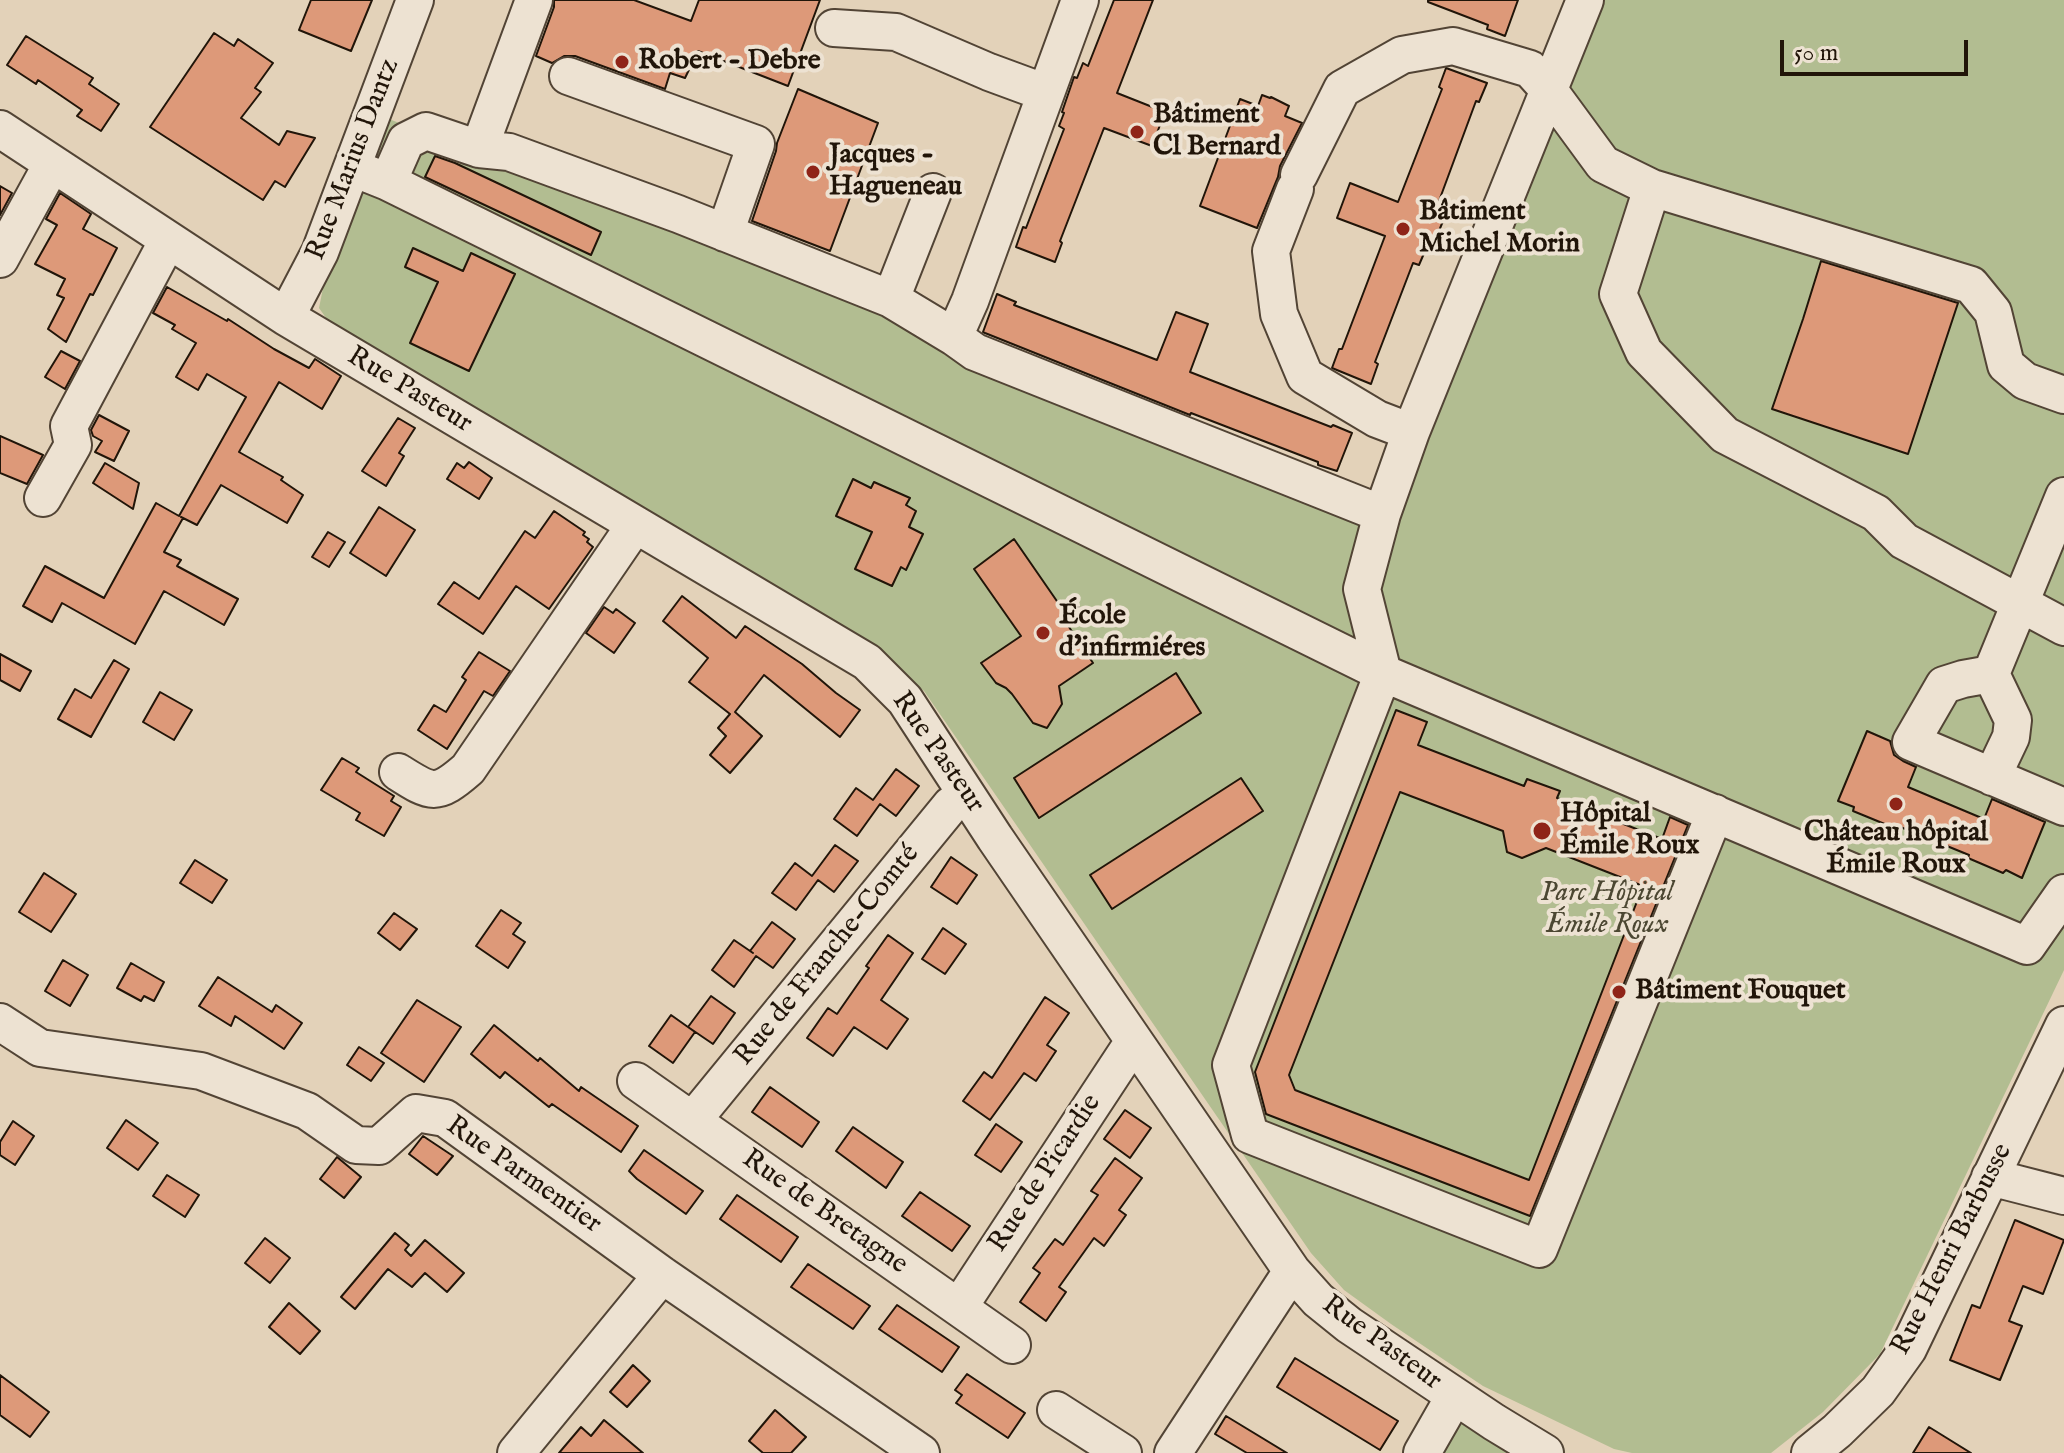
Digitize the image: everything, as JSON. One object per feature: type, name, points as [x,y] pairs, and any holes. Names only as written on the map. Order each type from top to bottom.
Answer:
[{"type":"street","name":"Rue Marius Dantz","points":[[286,317],[320,252],[415,0]]},
{"type":"street","points":[[479,149],[534,0]]},
{"type":"street","points":[[954,337],[1080,0]]},
{"type":"street","points":[[1585,0],[1411,432],[1382,514],[1362,589],[1383,673],[1231,1065],[1250,1135],[1539,1249],[1715,813]]},
{"type":"street","points":[[834,28],[896,32],[1046,93]]},
{"type":"street","points":[[1411,432],[1377,419],[1305,376],[1279,314],[1271,251],[1297,182],[1342,89],[1402,55],[1453,46],[1530,69],[1603,164],[1652,188],[1971,285],[1993,312],[2006,365],[2025,381],[2064,395]]},
{"type":"street","points":[[568,76],[756,144],[725,233]]},
{"type":"street","name":"Rue Pasteur","points":[[0,129],[286,317],[867,662],[905,700],[967,796],[1292,1271],[1318,1300],[1349,1325],[1454,1397],[1545,1453]]},
{"type":"street","points":[[388,182],[406,141],[426,131],[479,149],[509,152],[891,299],[975,352],[1382,514]]},
{"type":"street","points":[[0,259],[52,164]]},
{"type":"street","points":[[353,168],[388,182],[1383,673],[2027,946],[2064,893]]},
{"type":"street","points":[[1652,188],[1618,294],[1644,352],[1725,435],[1876,513],[1904,541],[2064,627]]},
{"type":"street","points":[[891,299],[933,192]]},
{"type":"street","points":[[43,498],[73,445],[69,426],[168,240]]},
{"type":"street","points":[[1992,777],[2011,737],[2013,720],[1991,674],[2064,496]]},
{"type":"street","points":[[398,772],[425,789],[436,790],[452,783],[468,769],[635,525]]},
{"type":"street","points":[[1991,674],[1944,685],[1911,742],[2064,807]]},
{"type":"street","name":"Rue de Franche-Comté","points":[[693,1120],[951,805],[967,796]]},
{"type":"street","name":"Rue Parmentier","points":[[0,1022],[40,1048],[201,1071],[307,1111],[356,1145],[379,1146],[416,1113],[445,1118],[662,1275],[921,1453]]},
{"type":"street","name":"Rue Henri Barbusse","points":[[1810,1453],[1878,1391],[1908,1349],[2064,1025]]},
{"type":"street","name":"Rue de Picardie","points":[[959,1307],[1134,1041]]},
{"type":"street","name":"Rue de Bretagne","points":[[636,1081],[1012,1345]]},
{"type":"street","points":[[1990,1177],[2064,1196]]},
{"type":"street","points":[[1173,1453],[1292,1271]]},
{"type":"street","points":[[516,1453],[662,1275]]},
{"type":"street","points":[[1422,1453],[1454,1397]]},
{"type":"street","points":[[1056,1410],[1123,1453]]},
{"type":"green space","name":"Parc Hôpital Émile Roux","points":[[1595,0],[2064,0],[2064,970],[1880,1354],[1823,1412],[1771,1453],[1632,1453],[1614,1449],[1483,1386],[1344,1290],[1311,1253],[924,691],[885,661],[336,332],[319,308],[325,278],[389,119],[895,318],[1390,530]]},
{"type":"green space","points":[[1454,1397],[1545,1453],[1422,1453]]},
{"type":"building","points":[[311,0],[372,0],[351,51],[299,30]]},
{"type":"building","points":[[554,0],[634,0],[691,21],[699,0],[820,0],[788,86],[698,51],[685,78],[670,73],[665,89],[575,56],[564,56],[552,63],[536,56]]},
{"type":"building","name":"Bâtiment Cl Bernard","points":[[1114,0],[1153,0],[1117,93],[1165,112],[1152,146],[1104,128],[1060,241],[1062,243],[1055,262],[1016,247],[1064,129],[1059,126],[1074,77],[1077,78],[1083,63],[1088,66]]},
{"type":"building","points":[[1428,0],[1518,0],[1505,36],[1487,29],[1488,25]]},
{"type":"building","points":[[214,33],[234,46],[238,39],[273,63],[255,88],[261,92],[241,118],[279,145],[287,131],[315,138],[285,187],[275,181],[263,200],[150,127]]},
{"type":"building","points":[[26,36],[93,78],[89,84],[119,104],[101,131],[77,116],[82,110],[38,80],[36,84],[7,65]]},
{"type":"building","name":"Bâtiment Michel Morin","points":[[1446,68],[1487,83],[1479,102],[1476,101],[1439,201],[1443,204],[1437,218],[1443,221],[1430,253],[1425,251],[1419,265],[1413,263],[1375,362],[1378,364],[1371,384],[1332,368],[1385,236],[1337,218],[1350,183],[1398,202],[1442,89],[1439,87]]},
{"type":"building","name":"Jacques - Hagueneau","points":[[798,89],[878,123],[830,251],[752,221]]},
{"type":"building","points":[[1262,95],[1289,106],[1285,116],[1302,123],[1280,166],[1257,228],[1200,206],[1240,99],[1258,106]]},
{"type":"building","points":[[435,156],[601,232],[591,255],[425,177]]},
{"type":"building","points":[[0,186],[12,193],[0,215]]},
{"type":"building","points":[[60,193],[91,214],[83,229],[117,248],[66,342],[48,329],[64,298],[57,295],[65,279],[35,264],[57,225],[46,219]]},
{"type":"building","points":[[413,248],[463,271],[471,253],[515,274],[469,371],[410,343],[438,282],[405,267]]},
{"type":"building","points":[[1821,261],[1958,303],[1908,454],[1772,409]]},
{"type":"building","points":[[167,287],[228,319],[309,368],[315,359],[341,376],[322,409],[279,382],[239,452],[283,477],[281,480],[303,495],[287,523],[221,485],[197,525],[183,518],[164,552],[181,560],[177,566],[238,599],[224,625],[164,591],[135,644],[62,603],[52,622],[23,606],[45,566],[104,598],[156,503],[179,516],[246,397],[207,374],[198,390],[176,377],[196,343],[172,329],[175,325],[153,313]]},
{"type":"building","points":[[997,294],[1016,302],[1014,305],[1157,360],[1176,312],[1208,324],[1190,372],[1352,433],[1337,471],[983,332]]},
{"type":"building","points":[[61,351],[80,361],[65,389],[45,377]]},
{"type":"building","points":[[99,415],[129,431],[114,461],[95,452],[102,441],[93,436],[91,430]]},
{"type":"building","points":[[398,418],[415,428],[399,453],[404,456],[386,486],[362,471]]},
{"type":"building","points":[[0,436],[43,455],[27,484],[0,473]]},
{"type":"building","points":[[469,462],[492,478],[479,499],[447,479],[457,463],[464,468]]},
{"type":"building","points":[[105,463],[139,483],[133,509],[93,483]]},
{"type":"building","points":[[853,479],[871,488],[874,482],[910,498],[906,505],[916,511],[909,527],[923,534],[906,570],[901,567],[892,586],[855,569],[872,532],[836,516]]},
{"type":"building","points":[[379,507],[415,530],[386,576],[350,553]]},
{"type":"building","points":[[554,511],[585,532],[583,535],[593,547],[549,609],[516,586],[483,634],[438,604],[454,582],[479,599],[525,531],[535,538]]},
{"type":"building","points":[[328,532],[345,542],[329,567],[312,557]]},
{"type":"building","name":"École d'infirmiéres","points":[[1014,539],[1061,607],[1079,607],[1067,624],[1093,663],[1059,686],[1062,704],[1047,728],[1033,723],[1012,694],[996,683],[981,663],[1021,636],[974,569]]},
{"type":"building","points":[[682,596],[736,638],[745,626],[802,664],[860,710],[840,737],[764,675],[735,712],[762,736],[730,773],[710,755],[726,736],[718,728],[730,714],[689,682],[708,658],[663,621]]},
{"type":"building","points":[[604,607],[613,613],[616,609],[635,623],[614,653],[586,633]]},
{"type":"building","points":[[479,652],[510,671],[493,696],[484,691],[447,749],[418,730],[434,705],[446,712],[466,680],[462,677]]},
{"type":"building","points":[[0,654],[31,671],[20,691],[0,680]]},
{"type":"building","points":[[114,660],[129,669],[91,737],[58,719],[75,689],[91,698]]},
{"type":"building","points":[[1176,673],[1201,713],[1039,818],[1014,778]]},
{"type":"building","points":[[160,692],[192,710],[174,740],[143,722]]},
{"type":"building","name":"Bâtiment Fouquet","points":[[1396,710],[1427,722],[1418,745],[1524,786],[1527,779],[1560,791],[1557,798],[1662,839],[1670,817],[1688,825],[1530,1216],[1266,1114],[1255,1072]],"holes":[[[1400,792],[1503,831],[1507,852],[1522,858],[1546,848],[1643,886],[1529,1180],[1295,1090],[1289,1075]]]},
{"type":"building","name":"Château hôpital Émile Roux","points":[[1867,731],[1890,741],[1894,755],[1916,767],[1908,787],[1984,819],[1992,799],[2045,822],[2022,878],[2006,870],[2003,873],[1968,858],[1969,855],[1893,824],[1892,827],[1853,811],[1854,807],[1838,801]]},
{"type":"building","points":[[342,758],[359,768],[356,772],[394,796],[391,801],[401,807],[384,836],[356,820],[360,813],[321,790]]},
{"type":"building","points":[[896,769],[919,786],[896,816],[880,804],[857,836],[834,819],[856,788],[873,800]]},
{"type":"building","points":[[1241,778],[1263,811],[1112,909],[1090,875]]},
{"type":"building","points":[[835,845],[858,861],[834,892],[818,880],[796,910],[772,893],[795,863],[812,876]]},
{"type":"building","points":[[951,857],[977,875],[957,904],[931,887]]},
{"type":"building","points":[[195,860],[227,880],[212,903],[180,883]]},
{"type":"building","points":[[44,873],[76,894],[51,932],[19,912]]},
{"type":"building","points":[[501,910],[521,923],[513,934],[525,942],[508,968],[476,946]]},
{"type":"building","points":[[394,913],[417,929],[400,950],[378,933]]},
{"type":"building","points":[[772,922],[795,939],[773,968],[756,956],[734,987],[712,970],[734,940],[750,951]]},
{"type":"building","points":[[943,928],[966,944],[945,974],[922,959]]},
{"type":"building","points":[[888,935],[913,953],[881,1000],[908,1019],[887,1049],[854,1027],[833,1056],[807,1038],[828,1008],[837,1014]]},
{"type":"building","points":[[63,960],[88,975],[70,1006],[45,991]]},
{"type":"building","points":[[131,963],[164,982],[154,1001],[144,996],[141,1001],[117,988]]},
{"type":"building","points":[[218,977],[272,1012],[276,1005],[302,1023],[284,1049],[235,1016],[231,1026],[199,1006]]},
{"type":"building","points":[[711,996],[735,1013],[713,1044],[688,1027]]},
{"type":"building","points":[[1045,997],[1069,1013],[1047,1045],[1056,1051],[1036,1081],[1024,1073],[990,1120],[963,1101],[984,1072],[992,1078]]},
{"type":"building","points":[[417,1000],[461,1027],[424,1082],[381,1053]]},
{"type":"building","points":[[671,1015],[695,1032],[673,1063],[649,1046]]},
{"type":"building","points":[[494,1025],[579,1091],[581,1087],[638,1126],[621,1152],[552,1104],[549,1107],[505,1072],[500,1078],[471,1054]]},
{"type":"building","points":[[359,1047],[384,1063],[371,1081],[347,1065]]},
{"type":"building","points":[[770,1087],[819,1122],[802,1147],[752,1112]]},
{"type":"building","points":[[1125,1110],[1151,1128],[1130,1158],[1104,1139]]},
{"type":"building","points":[[126,1120],[158,1143],[138,1170],[107,1148]]},
{"type":"building","points":[[13,1121],[34,1136],[15,1165],[0,1155],[0,1142]]},
{"type":"building","points":[[996,1124],[1022,1142],[1001,1172],[975,1155]]},
{"type":"building","points":[[853,1127],[903,1162],[886,1188],[836,1151]]},
{"type":"building","points":[[423,1136],[453,1156],[437,1175],[409,1154]]},
{"type":"building","points":[[644,1150],[703,1191],[686,1214],[629,1171]]},
{"type":"building","points":[[337,1157],[361,1177],[344,1198],[320,1179]]},
{"type":"building","points":[[1115,1158],[1142,1178],[1119,1210],[1126,1215],[1104,1246],[1094,1238],[1059,1287],[1066,1292],[1046,1321],[1020,1302],[1040,1273],[1033,1268],[1055,1239],[1063,1245],[1098,1195],[1091,1191]]},
{"type":"building","points":[[167,1175],[199,1195],[185,1217],[153,1196]]},
{"type":"building","points":[[920,1192],[970,1226],[952,1251],[902,1216]]},
{"type":"building","points":[[737,1195],[798,1237],[781,1262],[720,1219]]},
{"type":"building","points":[[2015,1220],[2064,1240],[2043,1294],[2023,1286],[2009,1321],[2022,1326],[2000,1380],[1950,1360],[1972,1305],[1980,1308]]},
{"type":"building","points":[[395,1233],[409,1245],[405,1250],[411,1256],[425,1240],[464,1273],[447,1292],[425,1273],[412,1287],[388,1269],[355,1309],[341,1297]]},
{"type":"building","points":[[265,1238],[290,1258],[270,1283],[245,1263]]},
{"type":"building","points":[[808,1264],[870,1306],[853,1329],[791,1287]]},
{"type":"building","points":[[289,1303],[320,1331],[300,1354],[269,1327]]},
{"type":"building","points":[[897,1305],[959,1347],[942,1372],[879,1329]]},
{"type":"building","points":[[1295,1358],[1398,1421],[1380,1450],[1277,1387]]},
{"type":"building","points":[[633,1365],[650,1381],[627,1407],[610,1392]]},
{"type":"building","points":[[967,1374],[1025,1413],[1008,1438],[956,1403],[962,1395],[955,1390]]},
{"type":"building","points":[[0,1375],[49,1412],[30,1437],[0,1415]]},
{"type":"building","points":[[775,1410],[806,1437],[791,1453],[763,1453],[749,1441]]},
{"type":"building","points":[[1226,1416],[1287,1453],[1247,1453],[1215,1434]]},
{"type":"building","points":[[604,1420],[643,1453],[559,1453],[581,1427],[591,1436]]},
{"type":"building","points":[[1929,1427],[1971,1453],[1913,1453]]},
{"type":"place","name":"Robert - Debre","points":[[622,62]]},
{"type":"place","name":"Bâtiment Cl Bernard","points":[[1137,132]]},
{"type":"place","name":"Jacques - Hagueneau","points":[[813,172]]},
{"type":"place","name":"Bâtiment Michel Morin","points":[[1403,229]]},
{"type":"place","name":"École d'infirmiéres","points":[[1043,633]]},
{"type":"place","name":"Château hôpital Émile Roux","points":[[1896,804]]},
{"type":"place","name":"Hôpital Émile Roux","points":[[1542,831]]},
{"type":"place","name":"Bâtiment Fouquet","points":[[1619,992]]}]
